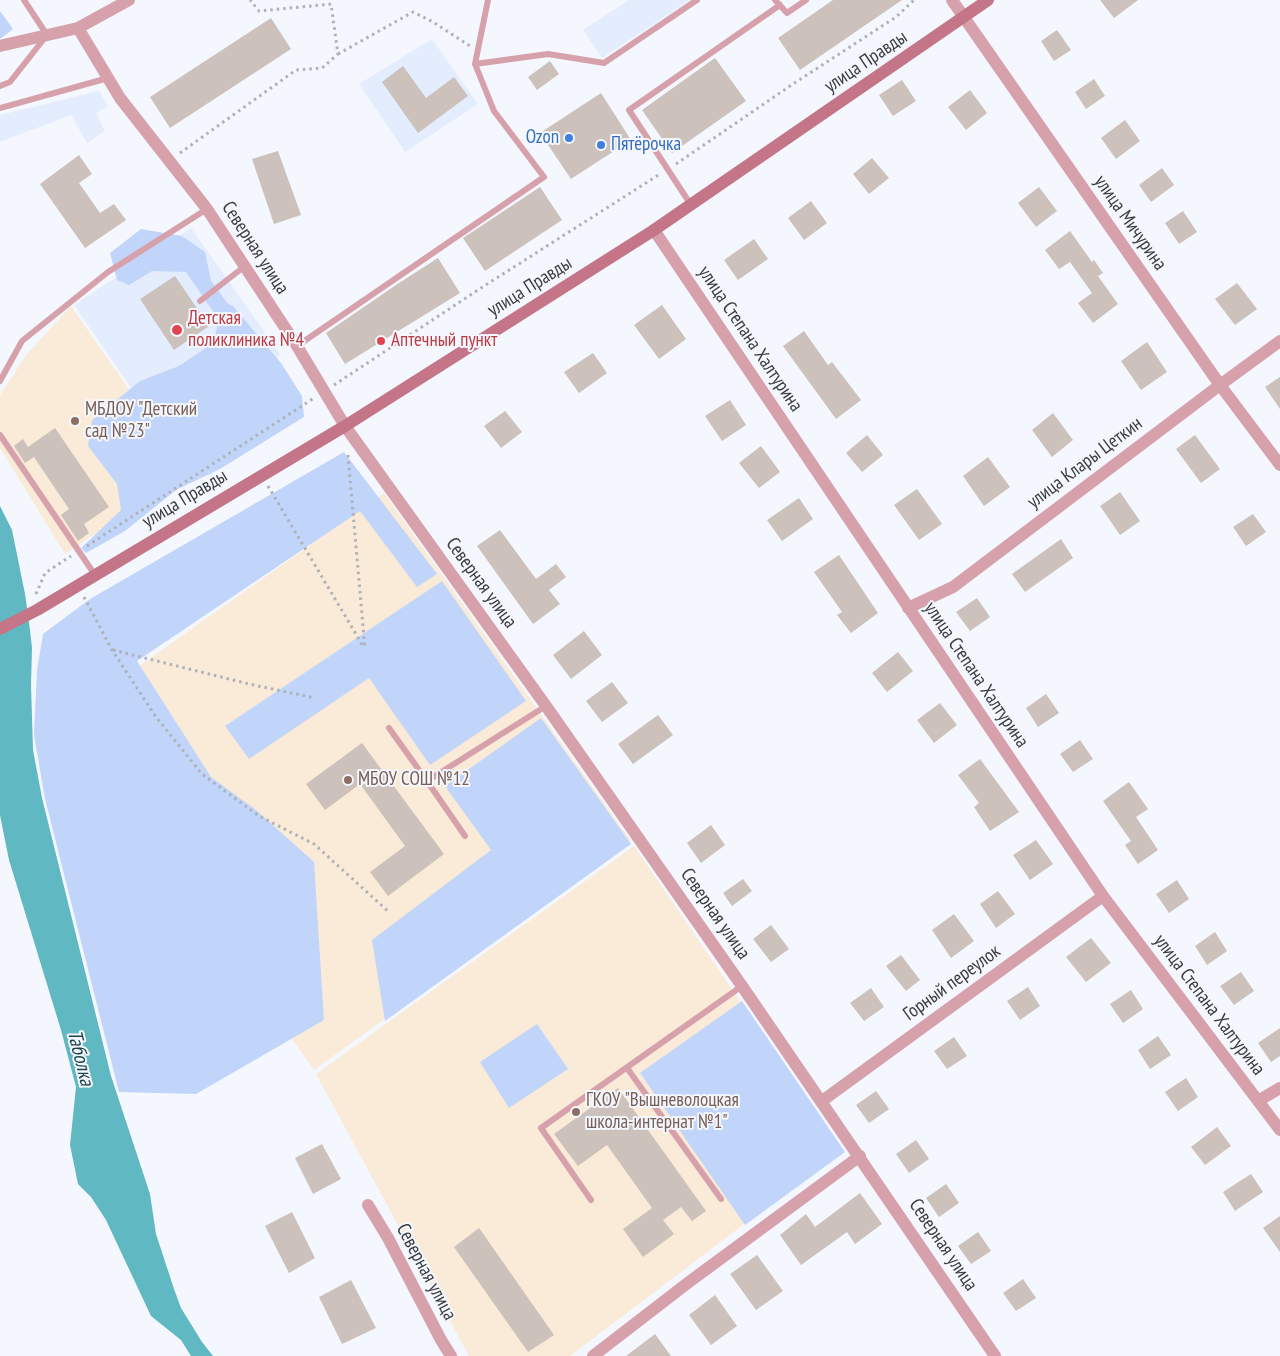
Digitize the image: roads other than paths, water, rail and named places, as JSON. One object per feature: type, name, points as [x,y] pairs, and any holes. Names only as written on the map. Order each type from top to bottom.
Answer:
[{"type":"street","points":[[0,46],[78,28],[129,0]]},
{"type":"street","name":"улица Мичурина","points":[[952,0],[1220,385],[1280,465]]},
{"type":"street","name":"улица Правды","points":[[0,629],[35,605],[96,575],[345,426],[654,230],[988,0]]},
{"type":"street","name":"Северная улица","points":[[78,28],[120,98],[207,209],[297,346],[345,426],[546,706],[742,986],[995,1356]]},
{"type":"street","name":"улица Степана Халтурина","points":[[654,230],[1103,896],[1280,1130]]},
{"type":"street","name":"улица Клары Цеткин","points":[[908,608],[953,586],[1280,341]]},
{"type":"street","name":"Горный переулок","points":[[822,1101],[1103,896]]},
{"type":"street","points":[[1258,1102],[1280,1088]]},
{"type":"street","points":[[593,1356],[689,1282],[860,1156]]},
{"type":"street","name":"Северная улица","points":[[368,1205],[388,1238],[451,1356]]},
{"type":"lane","points":[[0,86],[10,82],[47,35],[24,0]]},
{"type":"lane","points":[[297,346],[544,177],[494,111],[475,64],[488,0]]},
{"type":"lane","points":[[475,64],[548,54],[604,62],[697,0]]},
{"type":"lane","points":[[691,205],[628,110],[778,3],[787,13],[806,0]]},
{"type":"lane","points":[[0,108],[108,78]]},
{"type":"lane","points":[[0,381],[22,340],[108,272],[207,209]]},
{"type":"lane","points":[[200,301],[245,266]]},
{"type":"lane","points":[[0,435],[96,575]]},
{"type":"lane","points":[[427,781],[546,706]]},
{"type":"lane","points":[[389,728],[465,836]]},
{"type":"lane","points":[[591,1200],[541,1128],[742,986]]},
{"type":"lane","points":[[627,1068],[721,1199]]},
{"type":"water","name":"Таболка","points":[[0,506],[12,530],[25,594],[32,648],[33,750],[42,798],[111,1076],[150,1194],[156,1234],[174,1289],[181,1308],[213,1356],[191,1356],[181,1340],[151,1316],[106,1220],[91,1197],[78,1184],[70,1145],[76,1087],[61,1030],[9,860],[0,815]]},
{"type":"place","name":"Ozon","points":[[569,138]]},
{"type":"place","name":"Пятёрочка","points":[[601,145]]},
{"type":"place","name":"Детская поликлиника №4","points":[[177,330]]},
{"type":"place","name":"Аптечный пункт","points":[[381,341]]},
{"type":"place","name":"МБДОУ \"Детский сад №23\"","points":[[75,421]]},
{"type":"place","name":"МБОУ СОШ №12","points":[[348,780]]},
{"type":"place","name":"ГКОУ \"Вышневолоцкая школа-интернат №1\"","points":[[576,1112]]}]
